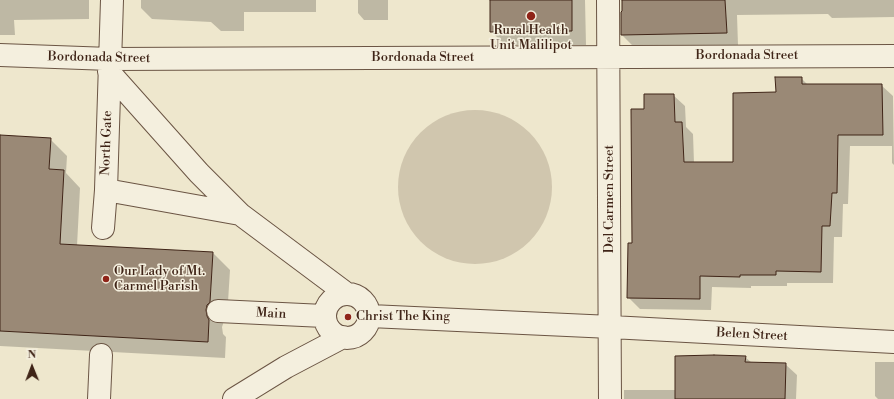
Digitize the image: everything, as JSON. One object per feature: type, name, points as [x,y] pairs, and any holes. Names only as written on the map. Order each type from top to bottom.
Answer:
[{"type":"street","name":"North Gate","points":[[103,228],[106,190],[112,0]]},
{"type":"street","name":"Del Carmen Street","points":[[608,0],[611,327],[610,399]]},
{"type":"street","name":"Bordonada Street","points":[[0,55],[110,65],[609,57],[894,56]]},
{"type":"street","points":[[110,65],[200,173],[240,214],[347,294]]},
{"type":"street","points":[[106,190],[240,214]]},
{"type":"street","points":[[347,294],[358,296],[367,304],[370,316],[367,327],[359,335],[348,338],[336,336],[328,327],[324,316],[327,305],[335,296],[347,294]]},
{"type":"street","name":"Main","points":[[218,311],[324,316]]},
{"type":"street","name":"Belen Street","points":[[370,316],[894,342]]},
{"type":"street","points":[[234,399],[286,367],[343,337]]},
{"type":"street","points":[[99,399],[101,355]]},
{"type":"shaded area","points":[[467,110],[483,110],[497,113],[511,119],[524,127],[535,138],[549,165],[552,187],[551,202],[543,223],[535,236],[524,247],[497,261],[483,264],[467,264],[453,261],[439,255],[426,247],[415,236],[401,209],[398,195],[398,179],[401,165],[407,151],[415,138],[426,127],[453,113]]},
{"type":"building","name":"Rural Health Unit Malilipot","points":[[490,0],[572,0],[572,31],[490,32]]},
{"type":"building","points":[[622,0],[725,0],[727,33],[621,35]]},
{"type":"building","points":[[775,77],[802,77],[802,84],[882,84],[883,135],[838,135],[837,193],[832,193],[830,226],[822,226],[821,272],[776,271],[776,275],[740,275],[740,277],[700,276],[700,299],[627,298],[628,243],[632,243],[631,109],[644,109],[644,94],[674,94],[675,122],[682,122],[684,162],[733,162],[733,93],[776,92]]},
{"type":"building","name":"Our Lady of Mt. Carmel Parish","points":[[0,135],[51,138],[49,169],[64,170],[60,244],[213,252],[210,302],[207,305],[206,310],[209,320],[208,342],[0,331]]},
{"type":"building","points":[[675,356],[746,356],[745,362],[786,363],[785,399],[675,399]]},
{"type":"place","name":"Rural Health Unit Malilipot","points":[[531,16]]},
{"type":"place","name":"Our Lady of Mt. Carmel Parish","points":[[106,279]]},
{"type":"place","name":"Christ The King","points":[[348,317]]}]
